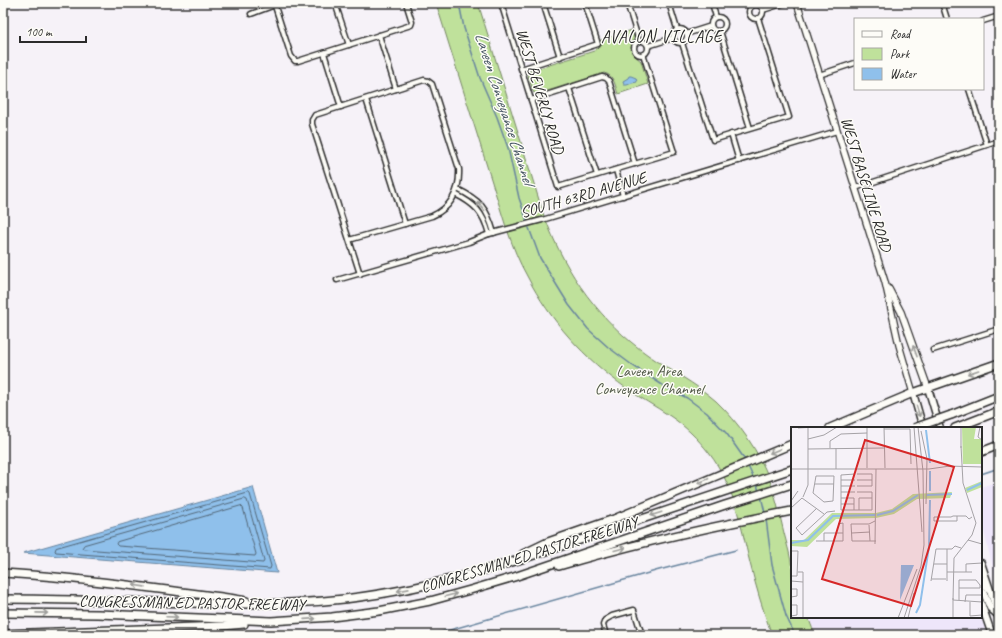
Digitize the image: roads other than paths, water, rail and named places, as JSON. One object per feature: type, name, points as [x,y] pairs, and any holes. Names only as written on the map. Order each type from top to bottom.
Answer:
[{"type":"highway","points":[[832,427],[913,393],[999,363]]},
{"type":"highway","points":[[917,427],[999,396]]},
{"type":"highway","points":[[958,427],[999,411]]},
{"type":"highway","points":[[509,562],[548,542],[614,519],[791,444]]},
{"type":"highway","points":[[982,452],[999,445]]},
{"type":"highway","name":"CONGRESSMAN ED PASTOR FREEWAY","points":[[3,599],[260,604],[343,599],[393,592],[434,584],[574,542],[791,469]]},
{"type":"highway","name":"CONGRESSMAN ED PASTOR FREEWAY","points":[[3,613],[98,614],[271,621],[332,618],[379,611],[430,601],[514,577],[791,484]]},
{"type":"highway","points":[[514,577],[535,574],[611,551],[640,544],[791,511]]},
{"type":"highway","points":[[3,574],[30,574],[88,580],[224,596],[260,604]]},
{"type":"highway","points":[[3,634],[223,626],[271,621]]},
{"type":"main road","name":"WEST BASELINE ROAD","points":[[796,3],[884,282],[899,345],[913,393]]},
{"type":"main road","name":"WEST BASELINE ROAD","points":[[884,282],[901,312],[928,388]]},
{"type":"main road","points":[[928,388],[940,427]]},
{"type":"main road","points":[[913,393],[923,427]]},
{"type":"main road","points":[[982,566],[999,617]]},
{"type":"main road","points":[[982,582],[985,586],[990,589]]},
{"type":"main road","points":[[982,591],[990,608],[999,617]]},
{"type":"main road","points":[[982,606],[992,635]]},
{"type":"street","points":[[335,3],[349,45]]},
{"type":"street","points":[[251,14],[275,4],[291,56],[295,61],[298,61],[410,25],[412,22],[406,3]]},
{"type":"street","name":"WEST BEVERLY ROAD","points":[[501,3],[558,187],[597,175]]},
{"type":"street","points":[[543,3],[560,57]]},
{"type":"street","points":[[522,69],[598,44],[585,3]]},
{"type":"street","points":[[627,3],[639,41]]},
{"type":"street","points":[[669,3],[678,29]]},
{"type":"street","points":[[712,3],[716,17]]},
{"type":"street","points":[[763,10],[785,3]]},
{"type":"street","points":[[942,3],[947,18]]},
{"type":"street","points":[[758,18],[753,17],[750,13],[750,9],[754,4],[761,6],[763,10]]},
{"type":"street","points":[[758,18],[762,15],[763,10]]},
{"type":"street","points":[[984,21],[999,16]]},
{"type":"street","points":[[711,26],[711,22],[716,17]]},
{"type":"street","points":[[716,17],[721,17],[725,23],[724,28],[720,31]]},
{"type":"street","points":[[682,42],[712,140],[789,116],[758,18]]},
{"type":"street","points":[[686,34],[711,26]]},
{"type":"street","points":[[711,26],[716,31],[720,31]]},
{"type":"street","points":[[678,29],[682,29],[686,34],[686,38],[684,42],[682,42]]},
{"type":"street","points":[[673,38],[672,35],[678,29]]},
{"type":"street","points":[[720,31],[750,128]]},
{"type":"street","points":[[379,36],[396,89]]},
{"type":"street","points":[[648,46],[673,38]]},
{"type":"street","points":[[673,38],[677,42],[682,42]]},
{"type":"street","points":[[639,41],[644,41],[647,44],[647,52],[638,54],[634,49],[635,45],[639,41]]},
{"type":"street","points":[[324,53],[341,107]]},
{"type":"street","points":[[569,88],[597,175],[674,152],[643,54]]},
{"type":"street","points":[[819,75],[854,63]]},
{"type":"street","points":[[531,100],[602,77],[606,78],[609,81],[635,164]]},
{"type":"street","points":[[349,240],[405,224],[439,212],[445,207],[456,192],[459,169],[432,84],[428,81],[424,80],[315,115],[312,120],[312,124],[349,240],[360,274]]},
{"type":"street","points":[[969,90],[987,145]]},
{"type":"street","points":[[366,99],[405,224]]},
{"type":"street","name":"SOUTH 63RD AVENUE","points":[[336,280],[469,242],[491,233],[623,196],[837,131]]},
{"type":"street","points":[[731,134],[739,161]]},
{"type":"street","points":[[855,188],[999,141]]},
{"type":"street","points":[[616,170],[623,196]]},
{"type":"street","points":[[456,192],[468,194],[481,204],[491,223],[491,233]]},
{"type":"street","points":[[933,350],[999,329]]},
{"type":"street","points":[[606,635],[603,625],[605,620],[612,616],[634,610],[642,635]]},
{"type":"water","points":[[629,76],[636,78],[637,82],[624,85],[623,81]]},
{"type":"water","points":[[253,487],[277,573],[23,553]]},
{"type":"waterway","name":"Laveen Conveyance Channel","points":[[459,3],[464,28],[480,78],[497,117],[508,148],[519,198],[527,221]]},
{"type":"waterway","name":"Laveen Conveyance Channel","points":[[529,228],[540,258],[569,305],[588,329],[608,347],[632,365],[667,388],[687,398],[707,413],[727,434],[746,461]]},
{"type":"waterway","name":"Laveen Conveyance Channel","points":[[747,464],[754,479]]},
{"type":"waterway","points":[[982,474],[999,468]]},
{"type":"waterway","name":"Laveen Conveyance Channel","points":[[757,484],[759,492]]},
{"type":"waterway","name":"Laveen Conveyance Channel","points":[[761,496],[765,513]]},
{"type":"waterway","name":"Laveen Conveyance Channel","points":[[766,519],[772,565],[786,616],[795,635]]},
{"type":"waterway","points":[[426,635],[450,630],[659,570],[736,550]]},
{"type":"district","name":"AVALON VILLAGE","points":[[662,36]]},
{"type":"park label","name":"Laveen Area Conveyance Channel","points":[[649,379]]}]
